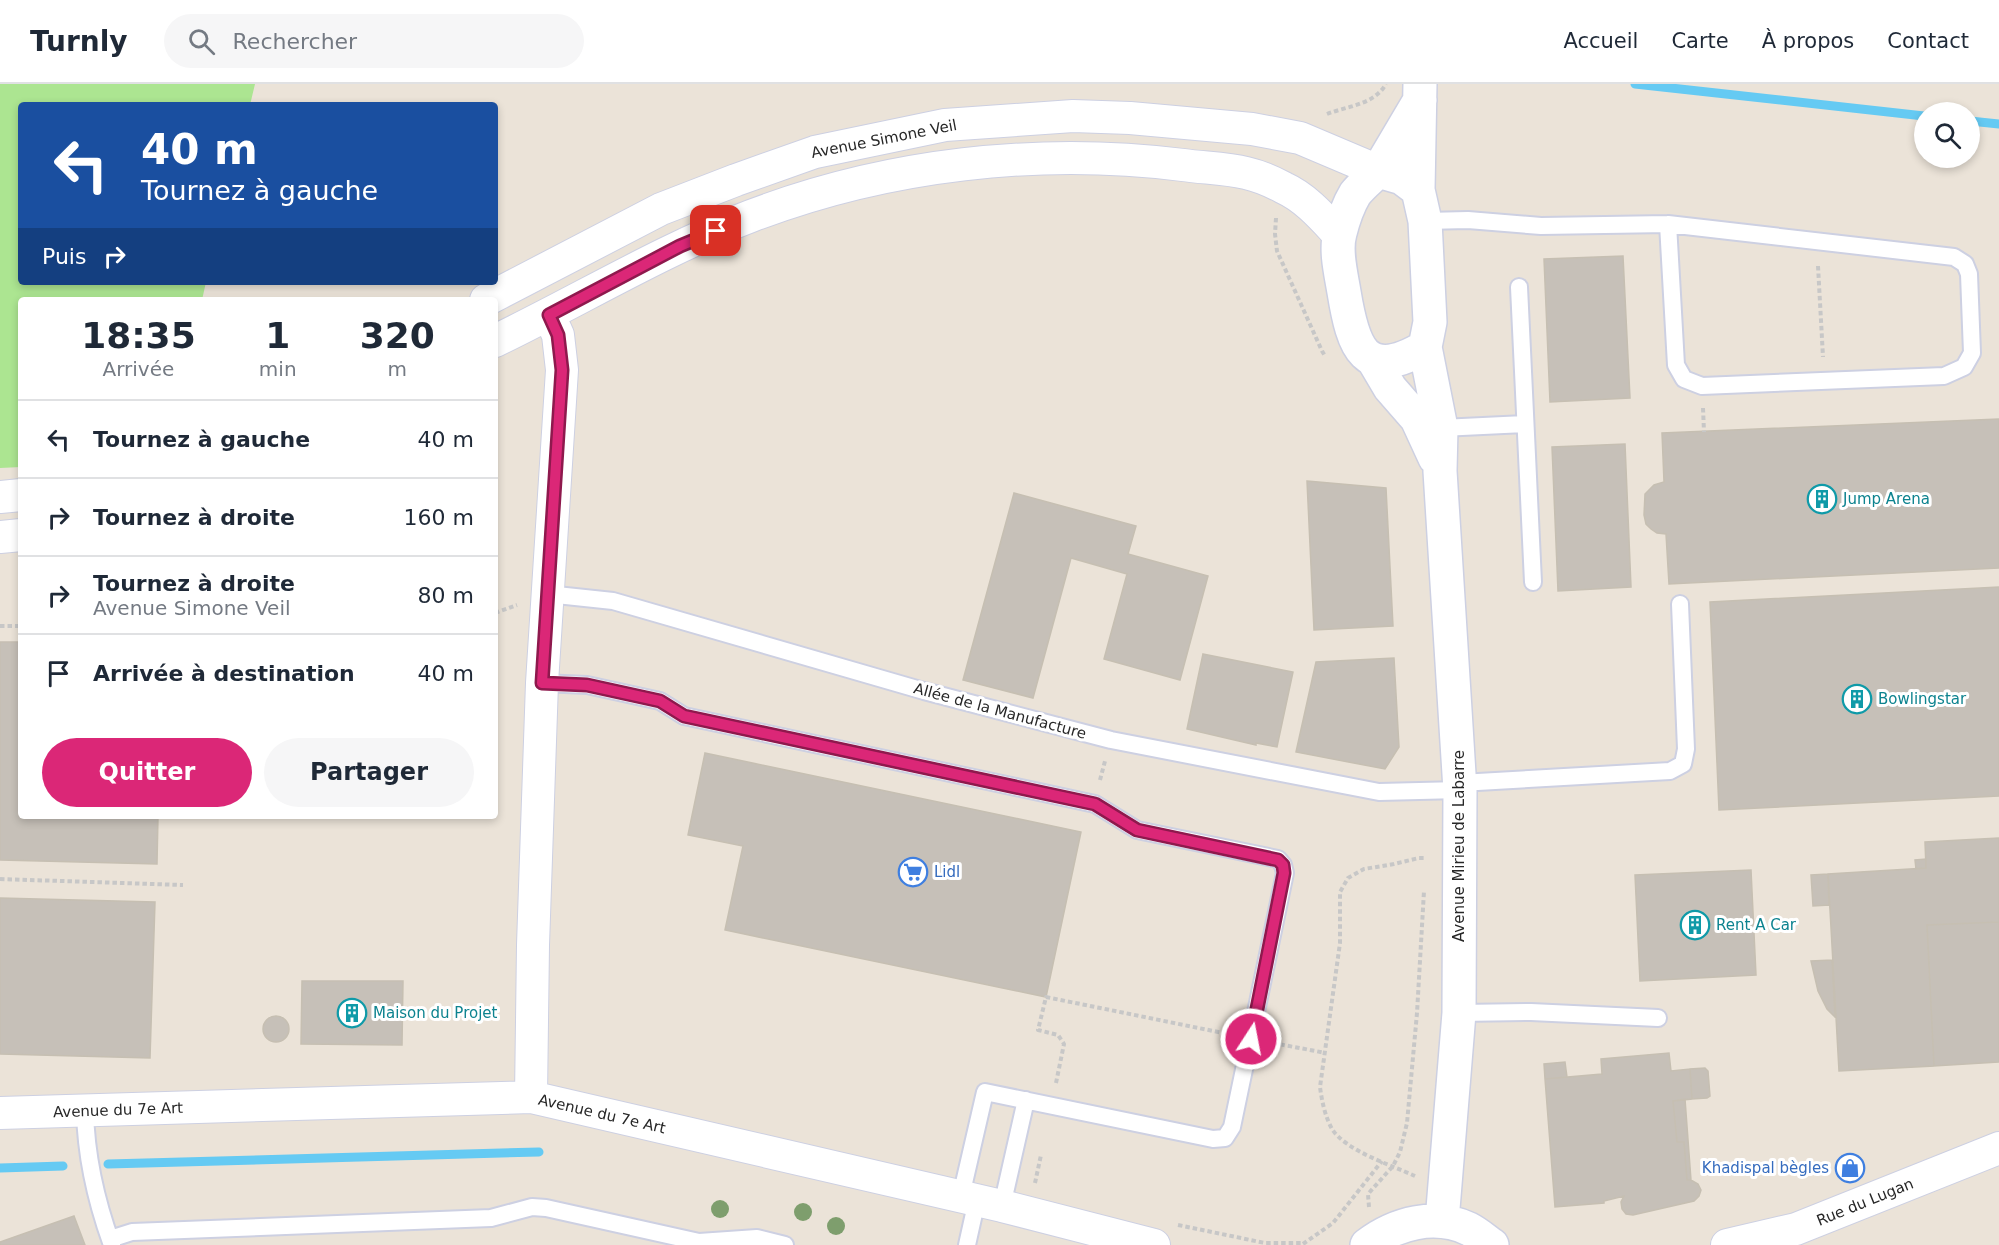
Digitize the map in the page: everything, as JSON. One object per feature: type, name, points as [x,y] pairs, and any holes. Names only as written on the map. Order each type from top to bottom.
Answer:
[{"type":"main road","name":"Avenue Mirieu de Labarre","points":[[1421,89],[1378,171],[1355,194],[1339,235],[1340,262],[1349,323],[1358,347],[1374,361],[1390,388],[1417,419],[1440,471]]},
{"type":"main road","name":"Avenue Mirieu de Labarre","points":[[1421,89],[1422,206],[1430,322],[1425,346],[1441,428],[1440,471],[1460,787],[1460,1013],[1442,1221]]},
{"type":"main road","points":[[1378,171],[1401,178],[1422,206]]},
{"type":"main road","points":[[1374,361],[1394,361],[1425,346]]},
{"type":"main road","points":[[1367,1245],[1382,1233],[1411,1222],[1442,1221],[1469,1229],[1492,1245]]},
{"type":"street","name":"Avenue Simone Veil","points":[[492,297],[662,209],[736,180],[815,152],[945,125],[1072,116],[1130,117],[1252,129],[1300,138],[1378,171]]},
{"type":"street","points":[[897,134],[904,173]]},
{"type":"street","points":[[498,340],[680,246],[752,216],[825,192],[904,173],[1015,159],[1131,159],[1246,172],[1285,188],[1311,207],[1339,235]]},
{"type":"street","points":[[531,1097],[533,945],[542,683],[562,370],[558,335],[549,315]]},
{"type":"street","points":[[0,497],[18,495]]},
{"type":"street","points":[[0,537],[18,536]]},
{"type":"street","name":"Avenue du 7e Art","points":[[0,1113],[531,1097],[980,1201],[1163,1234]]},
{"type":"street","name":"Rue du Lugan","points":[[1727,1245],[1796,1229],[1999,1148]]},
{"type":"lane","points":[[1422,206],[1468,220],[1541,226],[1668,224],[1954,257],[1965,264],[1969,274],[1972,305],[1972,353],[1964,367],[1944,376],[1702,386],[1684,379],[1676,365],[1668,224]]},
{"type":"lane","points":[[1519,287],[1533,582]]},
{"type":"lane","points":[[1441,428],[1525,424]]},
{"type":"lane","name":"Allée de la Manufacture","points":[[547,594],[613,601],[924,691],[1111,740],[1379,792],[1670,771],[1683,764],[1686,749],[1680,604]]},
{"type":"lane","points":[[542,683],[587,685],[660,701],[684,716],[1095,804],[1137,830],[1278,860],[1283,865],[1284,873],[1251,1039],[1232,1127],[1225,1138],[1213,1139],[985,1092],[980,1201]]},
{"type":"lane","points":[[1460,1013],[1531,1012],[1658,1018]]},
{"type":"lane","points":[[967,1245],[980,1201],[1026,1100]]},
{"type":"lane","points":[[85,1111],[95,1194],[111,1242],[132,1232],[491,1218],[532,1207],[546,1208],[699,1244],[757,1238],[785,1245]]},
{"type":"path","points":[[1300,138],[1315,119],[1370,99],[1382,91],[1386,84]]},
{"type":"path","points":[[1285,188],[1276,217],[1277,251],[1322,351],[1329,360]]},
{"type":"path","points":[[1817,241],[1824,382]]},
{"type":"path","points":[[1702,386],[1704,432]]},
{"type":"path","points":[[0,626],[18,627]]},
{"type":"path","points":[[1095,804],[1111,740]]},
{"type":"path","points":[[1426,847],[1426,870]]},
{"type":"path","points":[[1426,858],[1364,869],[1348,878],[1340,892],[1340,943],[1320,1087],[1323,1107],[1333,1130],[1349,1145],[1414,1176],[1445,1186]]},
{"type":"path","points":[[0,879],[183,885]]},
{"type":"path","points":[[1368,1194],[1394,1166],[1407,1123],[1425,882]]},
{"type":"path","points":[[1034,1192],[1064,1044],[1058,1035],[1038,1030],[1046,997],[1326,1053]]},
{"type":"path","points":[[1163,1234],[1303,1244],[1333,1223],[1382,1161]]},
{"type":"green space","points":[[0,84],[255,84],[251,102],[18,102],[18,285],[205,285],[203,297],[18,297],[18,467],[0,468]]},
{"type":"building","points":[[1623,256],[1630,398],[1550,402],[1544,259]]},
{"type":"building","name":"Jump Arena","points":[[1999,419],[1999,568],[1669,584],[1666,534],[1657,533],[1651,529],[1646,524],[1644,515],[1645,494],[1654,485],[1664,482],[1662,433]]},
{"type":"building","points":[[1625,444],[1631,587],[1558,591],[1552,447]]},
{"type":"building","points":[[1307,481],[1386,488],[1393,626],[1314,630]]},
{"type":"building","points":[[1014,493],[1136,526],[1128,554],[1208,576],[1180,680],[1104,659],[1127,574],[1071,558],[1033,698],[963,680]]},
{"type":"building","name":"Bowlingstar","points":[[1999,587],[1999,796],[1719,810],[1710,602]]},
{"type":"building","points":[[0,642],[18,642],[18,819],[158,819],[157,864],[0,860]]},
{"type":"building","points":[[1203,654],[1293,672],[1277,747],[1256,743],[1256,745],[1187,729]]},
{"type":"building","points":[[1394,658],[1399,747],[1385,769],[1296,752],[1316,662]]},
{"type":"building","points":[[705,753],[1081,832],[1046,997],[725,930],[743,846],[688,835]]},
{"type":"building","points":[[1999,838],[1999,922],[1927,925],[1934,1066],[1839,1071],[1828,874],[1926,868],[1925,842]]},
{"type":"building","points":[[1926,859],[1926,868],[1916,869],[1915,860]]},
{"type":"building","name":"Rent A Car","points":[[1751,870],[1756,975],[1640,981],[1635,875]]},
{"type":"building","points":[[1828,874],[1829,905],[1813,906],[1811,875]]},
{"type":"building","points":[[0,898],[155,902],[150,1058],[0,1054]]},
{"type":"building","points":[[1999,922],[1999,1062],[1934,1066],[1927,925]]},
{"type":"building","points":[[1832,960],[1835,1017],[1827,1009],[1818,991],[1811,961]]},
{"type":"building","name":"Maison du Projet","points":[[302,981],[403,981],[402,1045],[301,1044]]},
{"type":"building","points":[[276,1016],[285,1020],[289,1029],[285,1038],[276,1042],[267,1038],[263,1029],[267,1020]]},
{"type":"building","points":[[1669,1053],[1671,1071],[1690,1069],[1692,1099],[1673,1101],[1677,1142],[1684,1142],[1687,1180],[1698,1184],[1701,1190],[1699,1196],[1694,1201],[1633,1215],[1626,1214],[1622,1209],[1621,1202],[1624,1196],[1604,1201],[1604,1203],[1555,1207],[1545,1079],[1602,1074],[1601,1059]]},
{"type":"building","points":[[1565,1062],[1567,1077],[1545,1079],[1544,1064]]},
{"type":"building","points":[[1705,1068],[1708,1071],[1710,1096],[1692,1099],[1690,1069]]},
{"type":"building","points":[[1685,1099],[1691,1180],[1687,1180],[1684,1142],[1677,1142],[1673,1101]]},
{"type":"building","points":[[74,1216],[85,1245],[0,1245],[0,1242]]},
{"type":"waterway","points":[[1635,84],[1914,115]]},
{"type":"waterway","points":[[1980,122],[1999,124]]},
{"type":"waterway","points":[[108,1164],[539,1152]]},
{"type":"waterway","points":[[0,1168],[63,1166]]},
{"type":"place","name":"Jump Arena","points":[[1822,499]]},
{"type":"place","name":"Bowlingstar","points":[[1857,699]]},
{"type":"place","name":"Lidl","points":[[913,872]]},
{"type":"place","name":"Rent A Car","points":[[1695,925]]},
{"type":"place","name":"Maison du Projet","points":[[352,1013]]},
{"type":"place","name":"Khadispal bègles","points":[[1850,1168]]},
{"type":"route","points":[[716,231],[680,246],[549,315],[558,335],[562,370],[542,683],[587,685],[660,701],[684,716],[1095,804],[1137,830],[1278,860],[1283,865],[1284,873],[1251,1039]]}]
